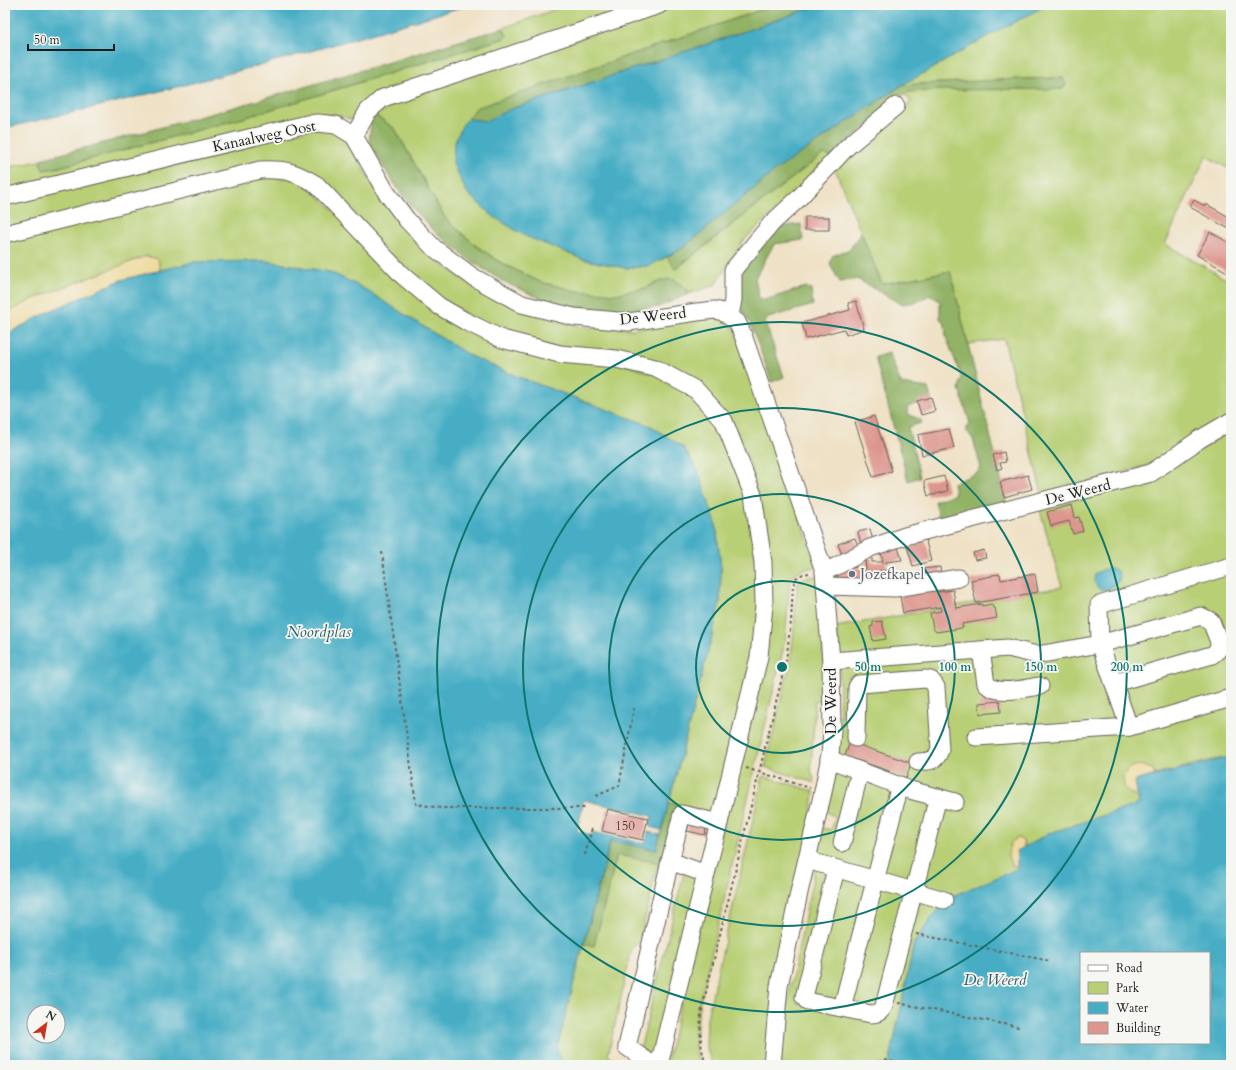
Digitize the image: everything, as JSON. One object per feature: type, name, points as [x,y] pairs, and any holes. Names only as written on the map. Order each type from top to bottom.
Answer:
[{"type":"street","points":[[354,136],[368,111],[383,98],[659,5]]},
{"type":"street","points":[[730,316],[733,300],[733,270],[772,223],[798,200],[848,146],[896,106]]},
{"type":"street","name":"Kanaalweg Oost","points":[[5,197],[307,124],[318,123],[336,125],[354,136]]},
{"type":"street","name":"De Weerd","points":[[354,136],[386,192],[407,220],[434,248],[473,277],[522,304],[574,317],[629,322],[715,310],[730,316],[737,322],[743,335],[825,578],[831,661],[832,730],[829,759],[823,792],[779,986],[772,1065]]},
{"type":"street","points":[[5,234],[260,170],[279,169],[300,175],[317,185],[403,276],[439,306],[465,322],[502,339],[560,354],[616,359],[656,368],[696,390],[724,421],[753,495],[763,562],[764,605],[759,657],[659,1065]]},
{"type":"street","name":"De Weerd","points":[[825,578],[835,567],[870,548],[905,536],[1151,473],[1200,439],[1231,421]]},
{"type":"street","points":[[1129,727],[1100,644],[1099,605],[1230,567]]},
{"type":"street","points":[[825,578],[895,588],[959,578]]},
{"type":"street","points":[[831,661],[1008,648],[1037,655],[1100,644],[1201,616],[1211,621],[1219,642],[1218,650],[1212,655],[1114,683]]},
{"type":"street","points":[[981,650],[986,684],[989,687],[997,690],[1040,686]]},
{"type":"street","points":[[856,738],[857,687],[859,684],[926,679],[931,680],[936,687],[940,750],[938,756],[932,760],[918,762]]},
{"type":"street","points":[[976,737],[1129,727],[1231,698]]},
{"type":"street","points":[[829,759],[910,790],[955,802]]},
{"type":"street","points":[[842,843],[860,771]]},
{"type":"street","points":[[842,1008],[900,785]]},
{"type":"street","points":[[836,869],[804,997],[807,1001],[876,1014],[881,1012],[884,1006],[938,798]]},
{"type":"street","points":[[653,1065],[626,1047],[682,814],[719,823]]},
{"type":"street","points":[[807,860],[944,900]]},
{"type":"street","points":[[670,861],[706,874]]},
{"type":"path","points":[[382,552],[416,804],[440,808],[585,808]]},
{"type":"path","points":[[706,1065],[702,1054],[700,1034],[701,1013],[786,661],[791,621],[793,586],[796,578],[803,574],[825,578]]},
{"type":"path","points":[[596,796],[619,786],[634,708]]},
{"type":"path","points":[[733,763],[823,792]]},
{"type":"path","points":[[585,855],[592,828]]},
{"type":"path","points":[[912,933],[1050,962]]},
{"type":"path","points":[[891,1001],[1019,1027]]},
{"type":"path","points":[[885,1060],[906,1065]]},
{"type":"green space","points":[[567,5],[651,5],[376,95],[362,104],[356,122],[339,115],[329,114],[318,116],[5,190],[5,168],[40,161],[44,170],[56,168],[243,118],[505,38],[507,36],[503,28]]},
{"type":"green space","points":[[679,5],[775,5],[477,108],[463,124],[582,259],[625,268],[649,266],[667,257],[676,269],[823,154],[832,157],[743,241],[715,285],[691,293],[675,280],[660,281],[645,288],[616,294],[577,291],[540,282],[503,264],[475,245],[445,218],[395,129],[375,115],[404,99]]},
{"type":"green space","points":[[775,5],[819,5],[714,42],[511,109],[486,121],[468,119],[476,108]]},
{"type":"green space","points":[[1047,5],[1231,5],[1231,170],[1206,156],[1165,244],[1231,282],[1231,416],[1158,463],[1042,494],[1004,339],[968,344],[950,271],[882,284],[835,169],[874,132],[911,102],[905,94],[908,92],[1063,78],[902,85],[990,35]]},
{"type":"green space","points":[[503,28],[507,36],[505,38],[243,118],[56,168],[43,170],[41,165],[41,159],[215,113]]},
{"type":"green space","points":[[1063,78],[1066,83],[1063,89],[941,90],[908,92],[898,98],[832,157],[823,154],[675,269],[667,257],[683,248],[776,170],[902,85]]},
{"type":"green space","points":[[375,115],[395,129],[445,218],[475,245],[503,264],[540,282],[577,291],[616,294],[645,288],[668,279],[675,280],[691,293],[658,307],[603,312],[551,303],[502,281],[467,258],[435,232],[410,205],[389,176],[369,142],[371,122]]},
{"type":"green space","points":[[311,129],[333,130],[353,148],[368,178],[403,228],[437,261],[475,287],[531,314],[581,327],[632,329],[710,316],[724,319],[735,330],[817,567],[799,571],[790,579],[785,641],[699,1006],[695,1048],[699,1065],[666,1065],[762,661],[760,506],[749,460],[736,431],[701,388],[499,332],[434,296],[298,166],[5,229],[5,203]]},
{"type":"green space","points":[[253,177],[299,179],[465,326],[625,365],[669,379],[713,413],[749,501],[760,603],[753,653],[715,814],[669,803],[720,601],[721,569],[716,524],[698,471],[684,448],[651,426],[516,376],[470,356],[361,287],[330,272],[267,261],[194,262],[160,270],[158,259],[146,256],[33,299],[5,314],[5,237]]},
{"type":"green space","points":[[801,224],[803,240],[774,244],[755,278],[759,298],[765,300],[806,287],[811,290],[813,305],[768,318],[765,322],[784,377],[772,382],[751,325],[740,305],[739,281],[746,262],[773,228]]},
{"type":"green space","points":[[861,232],[882,284],[950,271],[1007,504],[940,522],[935,501],[955,494],[953,483],[977,473],[981,468],[973,439],[966,430],[970,423],[959,388],[962,378],[946,337],[945,325],[940,318],[940,301],[929,295],[917,302],[901,304],[857,279],[840,282],[830,265],[832,256],[850,249]]},
{"type":"green space","points":[[889,353],[901,384],[928,388],[931,399],[907,407],[908,414],[921,420],[921,423],[908,427],[920,477],[908,481],[875,357]]},
{"type":"green space","points":[[1231,430],[1231,757],[1212,760],[1155,775],[1152,769],[1131,794],[1138,796],[1139,804],[1050,833],[1024,847],[1023,841],[1018,838],[1011,864],[1018,869],[955,895],[940,890],[940,906],[914,943],[889,1065],[780,1065],[784,1020],[823,828],[831,830],[836,817],[827,812],[834,784],[840,714],[840,679],[836,627],[1062,587],[1040,510],[1152,477],[1202,449]],"holes":[[[1111,568],[1120,579],[1112,587],[1101,589],[1097,572]]]},
{"type":"green space","points":[[816,576],[819,579],[825,693],[822,700],[815,701],[811,770],[815,783],[765,767],[790,663],[799,581],[803,578]]},
{"type":"green space","points":[[763,776],[814,791],[812,810],[766,1065],[712,1065],[706,1046],[707,1018]]},
{"type":"green space","points":[[669,803],[681,806],[666,864],[617,855],[594,946],[584,944],[611,840],[656,850]]},
{"type":"green space","points":[[617,855],[658,862],[640,941],[632,948],[608,1055],[621,1065],[563,1065],[557,1048],[584,944],[594,945]]},
{"type":"green space","points":[[703,867],[654,1059],[640,1050],[685,869]]},
{"type":"sand","points":[[146,256],[158,259],[160,270],[121,280],[48,312],[5,335],[5,314],[33,299]]},
{"type":"sand","points":[[1139,765],[1152,769],[1155,775],[1135,781],[1138,796],[1130,793],[1126,789],[1123,776],[1129,768]]},
{"type":"sand","points":[[1018,838],[1023,841],[1024,847],[1017,852],[1018,869],[1009,860],[1008,854],[1011,842]]},
{"type":"water","points":[[5,5],[468,5],[238,71],[122,101],[5,128]]},
{"type":"water","points":[[819,5],[1047,5],[990,35],[902,85],[776,170],[683,248],[649,266],[625,268],[582,259],[525,236],[494,217],[467,193],[453,164],[454,143],[463,124],[468,119],[486,121],[511,109],[714,42]]},
{"type":"water","name":"Noordplas","points":[[267,261],[330,272],[361,287],[470,356],[516,376],[651,426],[684,448],[698,471],[716,524],[721,569],[720,601],[662,830],[650,827],[652,816],[584,800],[577,831],[592,835],[593,832],[645,844],[648,832],[660,835],[656,850],[610,841],[557,1048],[563,1065],[5,1065],[5,335],[48,312],[121,280],[194,262]]},
{"type":"water","points":[[1111,568],[1116,570],[1119,574],[1120,577],[1118,581],[1111,588],[1098,588],[1094,581],[1095,574],[1104,569]]},
{"type":"water","name":"De Weerd","points":[[1231,757],[1231,1065],[889,1065],[914,943],[940,906],[955,895],[1017,869],[1017,851],[1050,833],[1139,804],[1135,781]]},
{"type":"building","points":[[1194,200],[1205,206],[1206,204],[1231,218],[1231,230],[1190,207]]},
{"type":"building","points":[[805,217],[829,217],[829,230],[805,230]]},
{"type":"building","points":[[1210,232],[1231,244],[1231,274],[1197,255]]},
{"type":"building","points":[[856,301],[864,329],[846,335],[844,329],[806,339],[802,323],[850,310],[848,303]]},
{"type":"building","points":[[931,397],[935,411],[921,415],[917,401]]},
{"type":"building","points":[[874,416],[892,471],[873,477],[855,422]]},
{"type":"building","points":[[949,429],[954,448],[922,455],[918,435]]},
{"type":"building","points":[[1004,452],[1006,462],[1000,463],[1002,468],[997,470],[993,455]]},
{"type":"building","points":[[1028,475],[1032,489],[1004,497],[1000,482]]},
{"type":"building","points":[[944,476],[948,491],[928,496],[924,481]]},
{"type":"building","points":[[1072,505],[1075,518],[1079,517],[1083,531],[1073,534],[1069,521],[1051,526],[1047,512]]},
{"type":"building","points":[[870,529],[873,541],[861,544],[858,532]]},
{"type":"building","points":[[855,538],[859,549],[842,555],[838,544]]},
{"type":"building","points":[[925,538],[931,561],[913,566],[906,543]]},
{"type":"building","points":[[897,544],[902,560],[886,562],[887,570],[867,572],[867,575],[859,579],[838,579],[837,573],[847,569],[857,567],[866,569],[865,558],[872,558],[872,562],[883,562],[880,549]]},
{"type":"building","points":[[984,550],[986,558],[975,560],[973,553]]},
{"type":"building","points":[[940,567],[941,576],[923,578],[922,569]]},
{"type":"building","points":[[1000,574],[1001,580],[1035,574],[1038,592],[976,603],[971,580]]},
{"type":"building","points":[[938,590],[939,592],[953,590],[956,608],[992,604],[993,608],[995,608],[997,618],[962,624],[963,628],[936,632],[933,628],[930,613],[941,611],[940,607],[903,613],[900,596]]},
{"type":"building","points":[[882,621],[886,639],[873,641],[870,627],[873,626],[873,622]]},
{"type":"building","points":[[1000,701],[1001,712],[980,714],[979,703]]},
{"type":"building","points":[[850,742],[911,763],[906,779],[889,773],[889,771],[845,756]]},
{"type":"building","points":[[607,809],[648,818],[643,840],[602,831]]},
{"type":"building","points":[[689,824],[706,828],[705,835],[687,831]]},
{"type":"place","name":"Jozefkapel","points":[[852,574]]}]
